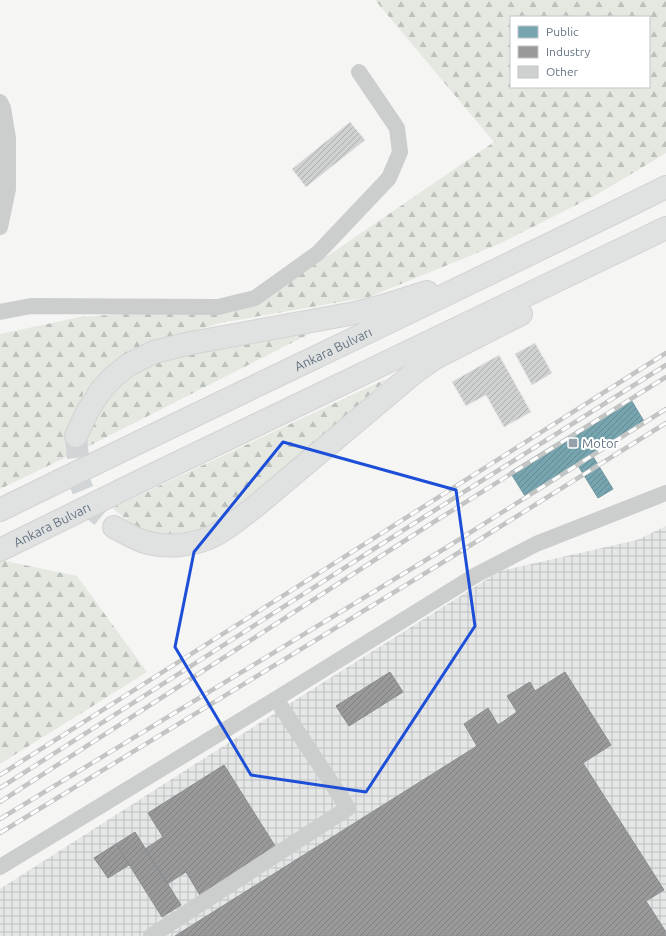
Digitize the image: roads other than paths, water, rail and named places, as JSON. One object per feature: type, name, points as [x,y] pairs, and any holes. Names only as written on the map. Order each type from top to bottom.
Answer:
[{"type":"main road","points":[[76,436],[87,412],[111,378],[128,365],[154,352],[235,334],[355,314],[509,265],[546,233],[666,173]]},
{"type":"main road","name":"Ankara Bulvarı","points":[[0,510],[128,446],[509,265],[666,187]]},
{"type":"main road","name":"Ankara Bulvarı","points":[[0,550],[666,228]]},
{"type":"main road","points":[[114,527],[142,541],[171,545],[200,541],[216,534],[257,505],[415,372],[435,358],[615,267],[666,232]]},
{"type":"street","points":[[0,312],[31,306],[218,306],[255,298],[318,253],[389,178],[400,152],[397,128],[358,72]]},
{"type":"street","points":[[0,102],[3,108],[8,138],[8,189],[0,227]]},
{"type":"street","points":[[0,867],[276,700],[476,575],[536,544],[666,493]]},
{"type":"street","points":[[151,936],[348,808],[276,700]]},
{"type":"tunnel","points":[[76,436],[80,483],[90,507],[114,527]]},
{"type":"railway","points":[[0,775],[666,353]]},
{"type":"railway","points":[[0,788],[424,517],[666,365]]},
{"type":"railway","points":[[0,802],[429,525],[666,377]]},
{"type":"railway","points":[[0,819],[444,549],[666,409]]},
{"type":"railway","points":[[0,833],[450,558],[666,423]]},
{"type":"place","name":"Motor","points":[[573,443]]}]
